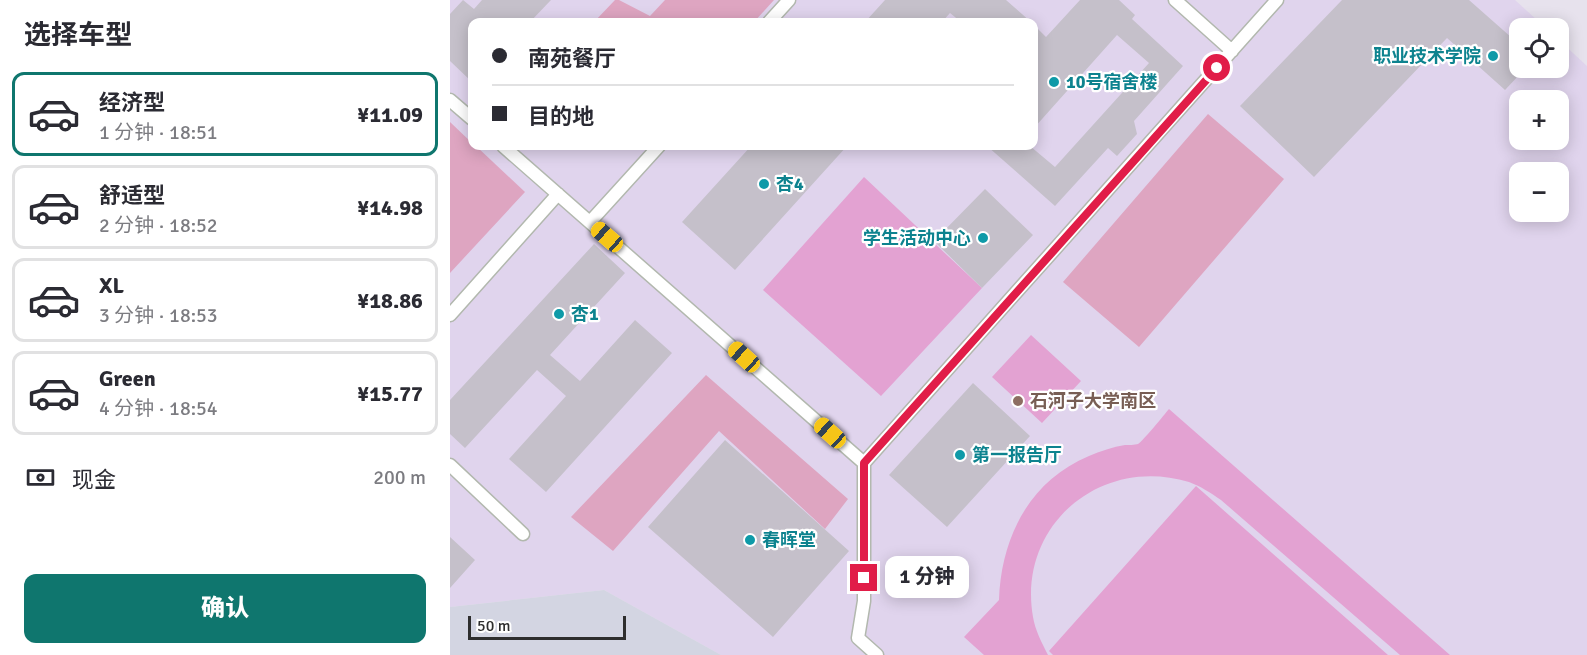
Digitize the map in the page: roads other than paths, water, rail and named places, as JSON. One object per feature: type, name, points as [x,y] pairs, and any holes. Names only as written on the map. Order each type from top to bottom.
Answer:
[{"type":"lane","points":[[773,18],[789,0]]},
{"type":"lane","points":[[1175,0],[1232,51]]},
{"type":"lane","points":[[877,655],[858,638],[864,602],[864,463],[1277,0]]},
{"type":"lane","points":[[450,100],[468,116]]},
{"type":"lane","points":[[507,150],[864,463]]},
{"type":"lane","points":[[590,222],[655,150]]},
{"type":"lane","points":[[450,315],[558,194]]},
{"type":"lane","points":[[450,465],[523,534]]},
{"type":"place","name":"职业技术学院","points":[[1493,56]]},
{"type":"place","name":"10号宿舍楼","points":[[1054,82]]},
{"type":"place","name":"杏4","points":[[764,184]]},
{"type":"place","name":"学生活动中心","points":[[983,238]]},
{"type":"place","name":"杏1","points":[[559,314]]},
{"type":"place","name":"石河子大学南区","points":[[1018,401]]},
{"type":"place","name":"第一报告厅","points":[[960,455]]},
{"type":"place","name":"春晖堂","points":[[750,540]]}]
